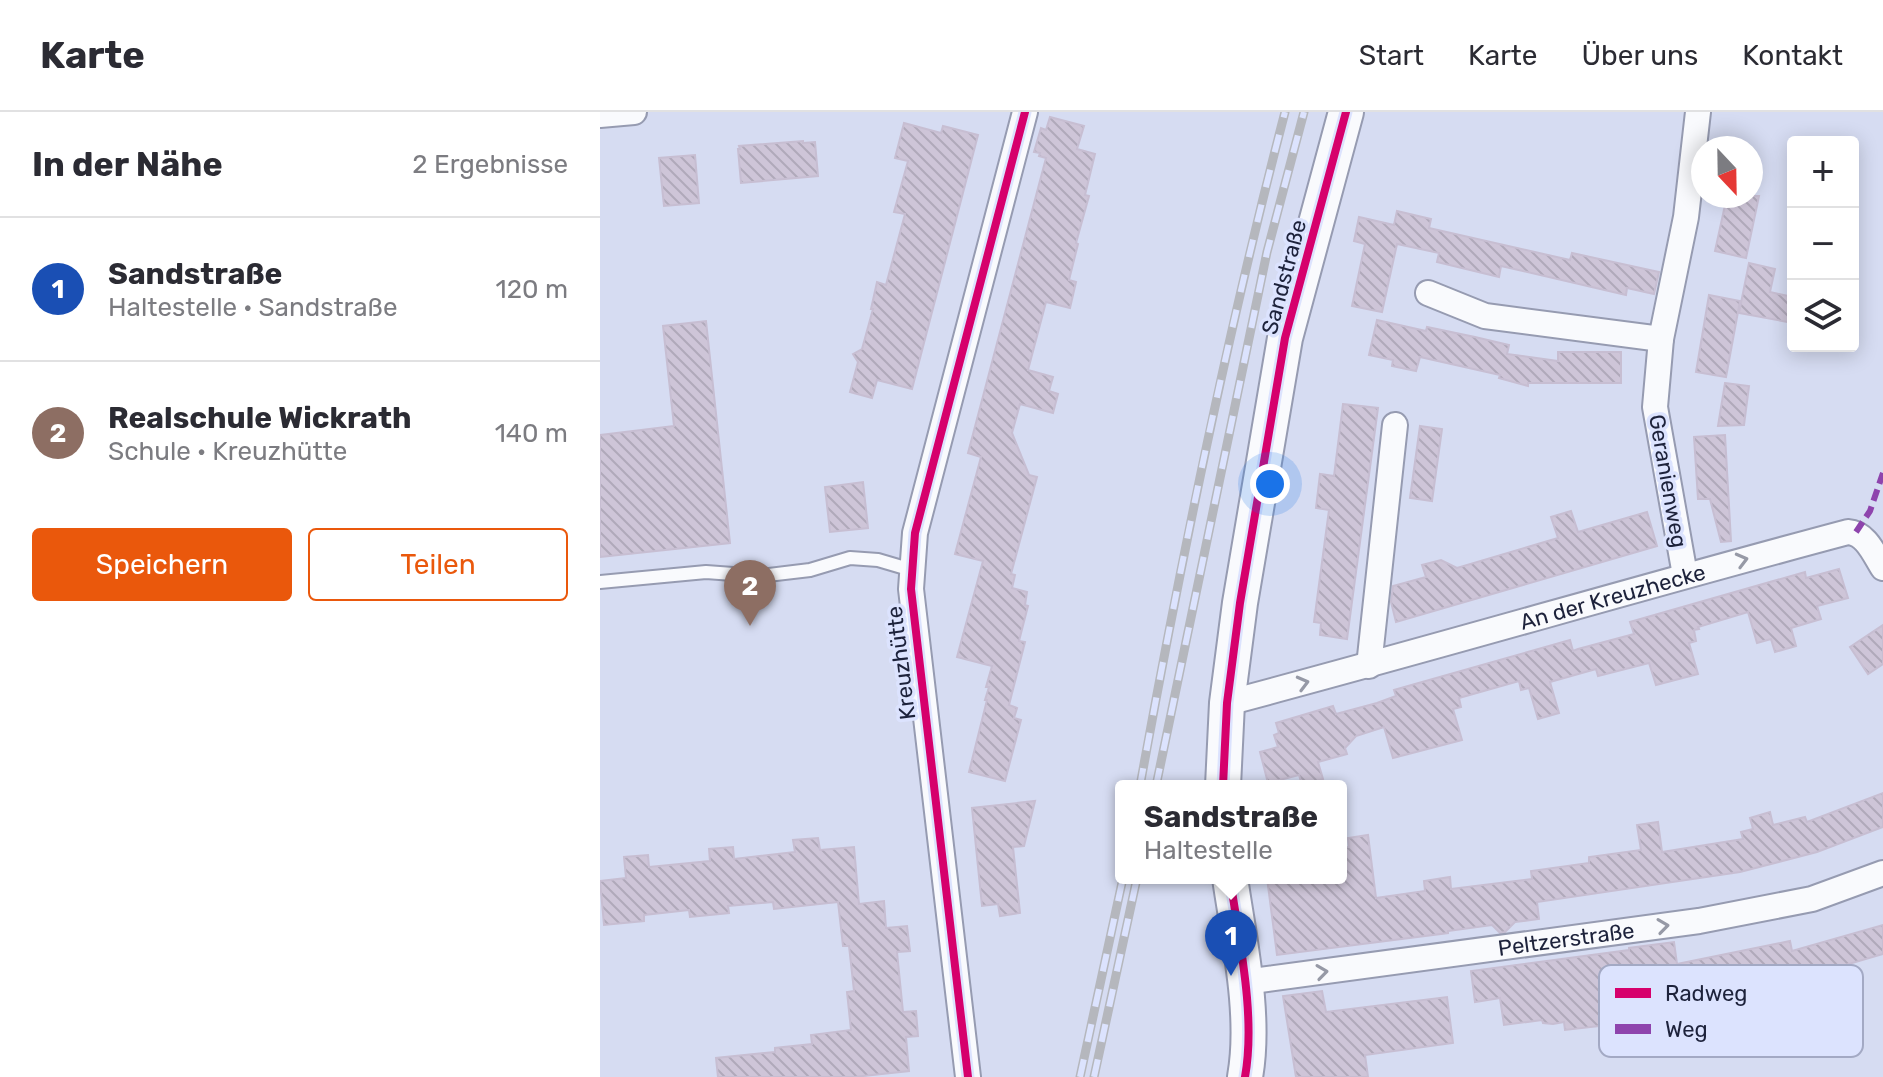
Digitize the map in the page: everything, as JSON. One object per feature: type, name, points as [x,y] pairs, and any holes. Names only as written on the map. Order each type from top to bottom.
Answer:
[{"type":"main road","name":"Sandstraße","points":[[1223,780],[1227,703],[1240,603],[1285,338],[1346,112]]},
{"type":"main road","points":[[1231,884],[1245,982],[1250,1054],[1245,1077]]},
{"type":"street","points":[[600,115],[634,112]]},
{"type":"street","name":"Kreuzhütte","points":[[968,1077],[913,604],[912,570],[915,533],[1025,112]]},
{"type":"street","name":"Geranienweg","points":[[1685,575],[1655,407],[1661,339],[1686,217],[1698,112]]},
{"type":"street","points":[[1428,293],[1485,316],[1661,339]]},
{"type":"street","points":[[1369,666],[1395,425]]},
{"type":"street","name":"An der Kreuzhecke","points":[[1227,703],[1848,532],[1862,536],[1883,568]]},
{"type":"street","name":"Peltzerstraße","points":[[1245,982],[1699,921],[1812,899],[1883,873]]},
{"type":"lane","points":[[600,582],[706,572],[760,576],[810,570],[850,558],[878,560],[912,570]]},
{"type":"building","points":[[1050,117],[1084,126],[1077,149],[1095,154],[1085,195],[1089,196],[1069,280],[1076,282],[1070,308],[1046,302],[1028,370],[1053,377],[1049,391],[1058,394],[1053,413],[1020,404],[1012,433],[1029,475],[1037,477],[1011,574],[1015,575],[1012,588],[1027,592],[1025,605],[1028,606],[1019,641],[1025,642],[1009,705],[1017,708],[1014,718],[1021,720],[1005,781],[969,772],[992,666],[957,657],[983,561],[955,554],[981,457],[968,453],[1046,158],[1034,152],[1041,128],[1046,130]]},
{"type":"building","points":[[904,123],[941,133],[943,126],[978,135],[912,389],[877,380],[872,398],[850,392],[858,362],[853,354],[862,349],[877,282],[886,285],[905,214],[894,212],[908,161],[895,158]]},
{"type":"building","points":[[815,142],[818,176],[741,183],[739,146]]},
{"type":"building","points":[[695,155],[699,203],[664,206],[659,158]]},
{"type":"building","points":[[1724,208],[1756,208],[1746,258],[1715,251]]},
{"type":"building","points":[[1397,211],[1431,219],[1429,228],[1570,260],[1572,253],[1659,272],[1654,294],[1627,288],[1626,295],[1501,266],[1499,277],[1437,262],[1439,253],[1397,244],[1382,312],[1352,306],[1365,244],[1354,241],[1359,217],[1394,225]]},
{"type":"building","points":[[1749,263],[1775,269],[1770,292],[1787,296],[1787,322],[1739,313]]},
{"type":"building","points":[[1709,295],[1740,301],[1726,377],[1696,372]]},
{"type":"building","points":[[1377,320],[1426,331],[1427,327],[1475,337],[1509,345],[1507,354],[1558,361],[1558,352],[1621,352],[1621,383],[1528,383],[1528,386],[1499,378],[1500,375],[1420,357],[1416,371],[1392,366],[1393,360],[1369,355]]},
{"type":"building","points":[[706,321],[730,543],[600,557],[600,435],[674,426],[663,326]]},
{"type":"building","points":[[1725,383],[1749,386],[1744,425],[1718,426]]},
{"type":"building","points":[[1343,404],[1378,408],[1347,639],[1320,635],[1321,623],[1314,622],[1329,510],[1316,508],[1320,474],[1334,476]]},
{"type":"building","points":[[1420,426],[1442,429],[1432,501],[1410,498]]},
{"type":"building","points":[[1725,435],[1731,541],[1721,542],[1710,499],[1698,499],[1694,437]]},
{"type":"building","points":[[863,482],[868,528],[830,532],[825,487]]},
{"type":"building","points":[[1571,511],[1578,532],[1647,512],[1657,546],[1396,622],[1391,602],[1393,586],[1426,577],[1422,565],[1441,560],[1457,568],[1558,538],[1551,517]]},
{"type":"building","points":[[1839,569],[1848,598],[1817,606],[1821,619],[1791,628],[1796,646],[1775,652],[1771,639],[1757,643],[1748,612],[1694,630],[1696,641],[1689,643],[1698,674],[1656,685],[1649,663],[1598,676],[1596,669],[1550,682],[1559,713],[1538,719],[1529,688],[1521,690],[1519,681],[1459,698],[1461,707],[1453,709],[1462,740],[1393,758],[1384,727],[1356,736],[1345,748],[1347,754],[1318,762],[1323,779],[1300,780],[1299,775],[1267,780],[1260,752],[1278,747],[1274,735],[1279,733],[1276,723],[1333,706],[1336,714],[1377,703],[1396,696],[1394,690],[1570,640],[1573,651],[1634,634],[1630,622],[1805,572],[1806,578]]},
{"type":"building","points":[[1883,625],[1883,664],[1868,674],[1850,647]]},
{"type":"building","points":[[1883,793],[1883,827],[1817,852],[1740,872],[1537,902],[1539,919],[1515,922],[1500,933],[1492,925],[1277,955],[1268,884],[1347,884],[1348,838],[1368,835],[1376,898],[1425,891],[1424,881],[1450,877],[1451,889],[1532,879],[1531,871],[1589,863],[1589,857],[1641,850],[1637,825],[1658,822],[1662,852],[1743,839],[1741,832],[1753,829],[1750,818],[1770,812],[1773,825],[1805,817],[1807,822]]},
{"type":"building","points":[[1035,801],[1024,846],[1013,847],[1020,913],[1000,916],[998,904],[982,906],[972,808]]},
{"type":"building","points":[[818,838],[820,850],[854,847],[859,904],[884,901],[886,928],[907,926],[910,951],[897,952],[903,1012],[916,1011],[918,1036],[906,1037],[909,1071],[854,1077],[718,1077],[716,1058],[775,1052],[775,1048],[812,1044],[811,1035],[851,1030],[847,992],[854,991],[849,946],[843,946],[838,902],[774,909],[773,902],[728,906],[729,913],[690,917],[689,910],[644,915],[644,921],[604,925],[600,881],[626,878],[624,857],[648,855],[649,867],[710,861],[709,849],[733,847],[734,859],[795,852],[793,840]]},
{"type":"building","points":[[1883,925],[1883,954],[1845,965],[1599,965],[1599,1026],[1565,1030],[1564,1022],[1553,1024],[1543,1023],[1542,1020],[1504,1025],[1500,998],[1475,1002],[1471,971],[1674,942],[1677,964],[1790,941],[1792,951]]},
{"type":"building","points":[[1322,991],[1326,1012],[1447,997],[1453,1043],[1365,1055],[1368,1077],[1296,1077],[1283,996]]},
{"type":"railway","points":[[1141,780],[1206,448],[1285,112]]},
{"type":"railway","points":[[1157,780],[1267,252],[1304,112]]},
{"type":"railway","points":[[1080,1077],[1122,884]]},
{"type":"railway","points":[[1094,1077],[1136,884]]},
{"type":"marked path","points":[[1856,532],[1870,511],[1883,473]]},
{"type":"cycle path","points":[[968,1077],[911,589],[915,533],[1025,112]]},
{"type":"cycle path","points":[[1223,780],[1227,703],[1240,603],[1285,338],[1346,112]]},
{"type":"cycle path","points":[[1231,884],[1242,952],[1249,1029],[1245,1077]]},
{"type":"place","name":"Realschule Wickrath","points":[[750,626]]},
{"type":"place","name":"Sandstraße","points":[[1231,976]]}]
